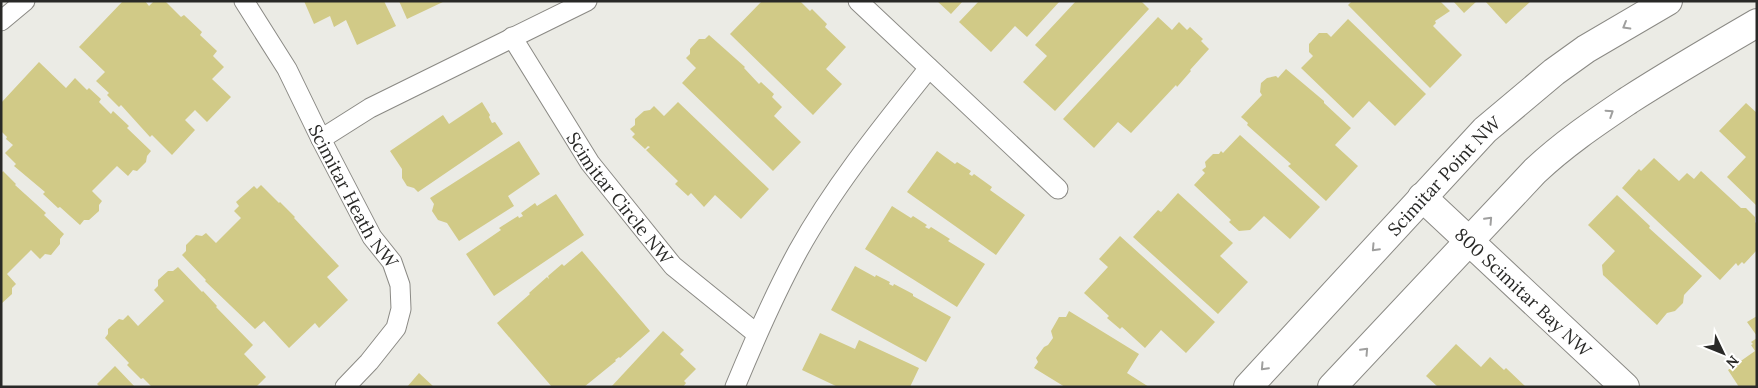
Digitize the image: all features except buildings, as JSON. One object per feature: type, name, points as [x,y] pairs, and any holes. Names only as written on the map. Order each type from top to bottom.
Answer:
[{"type":"street","name":"Scimitar Point NW","points":[[1248,387],[1484,130],[1554,72],[1586,50],[1668,1]]},
{"type":"street","points":[[1332,387],[1535,171],[1559,149],[1590,126],[1673,72],[1757,23]]},
{"type":"street","name":"800 Scimitar Bay NW","points":[[1422,197],[1625,387]]},
{"type":"lane","points":[[1,21],[26,1]]},
{"type":"lane","name":"Scimitar Heath NW","points":[[244,1],[288,69],[321,139],[372,237],[392,262],[400,285],[402,310],[396,328],[369,362],[345,387]]},
{"type":"lane","points":[[321,139],[370,108],[587,1]]},
{"type":"lane","points":[[858,1],[1058,189]]},
{"type":"lane","name":"Scimitar Circle NW","points":[[512,37],[590,163],[673,266],[757,334]]},
{"type":"lane","points":[[736,387],[757,334],[798,251],[841,183],[929,68]]}]
